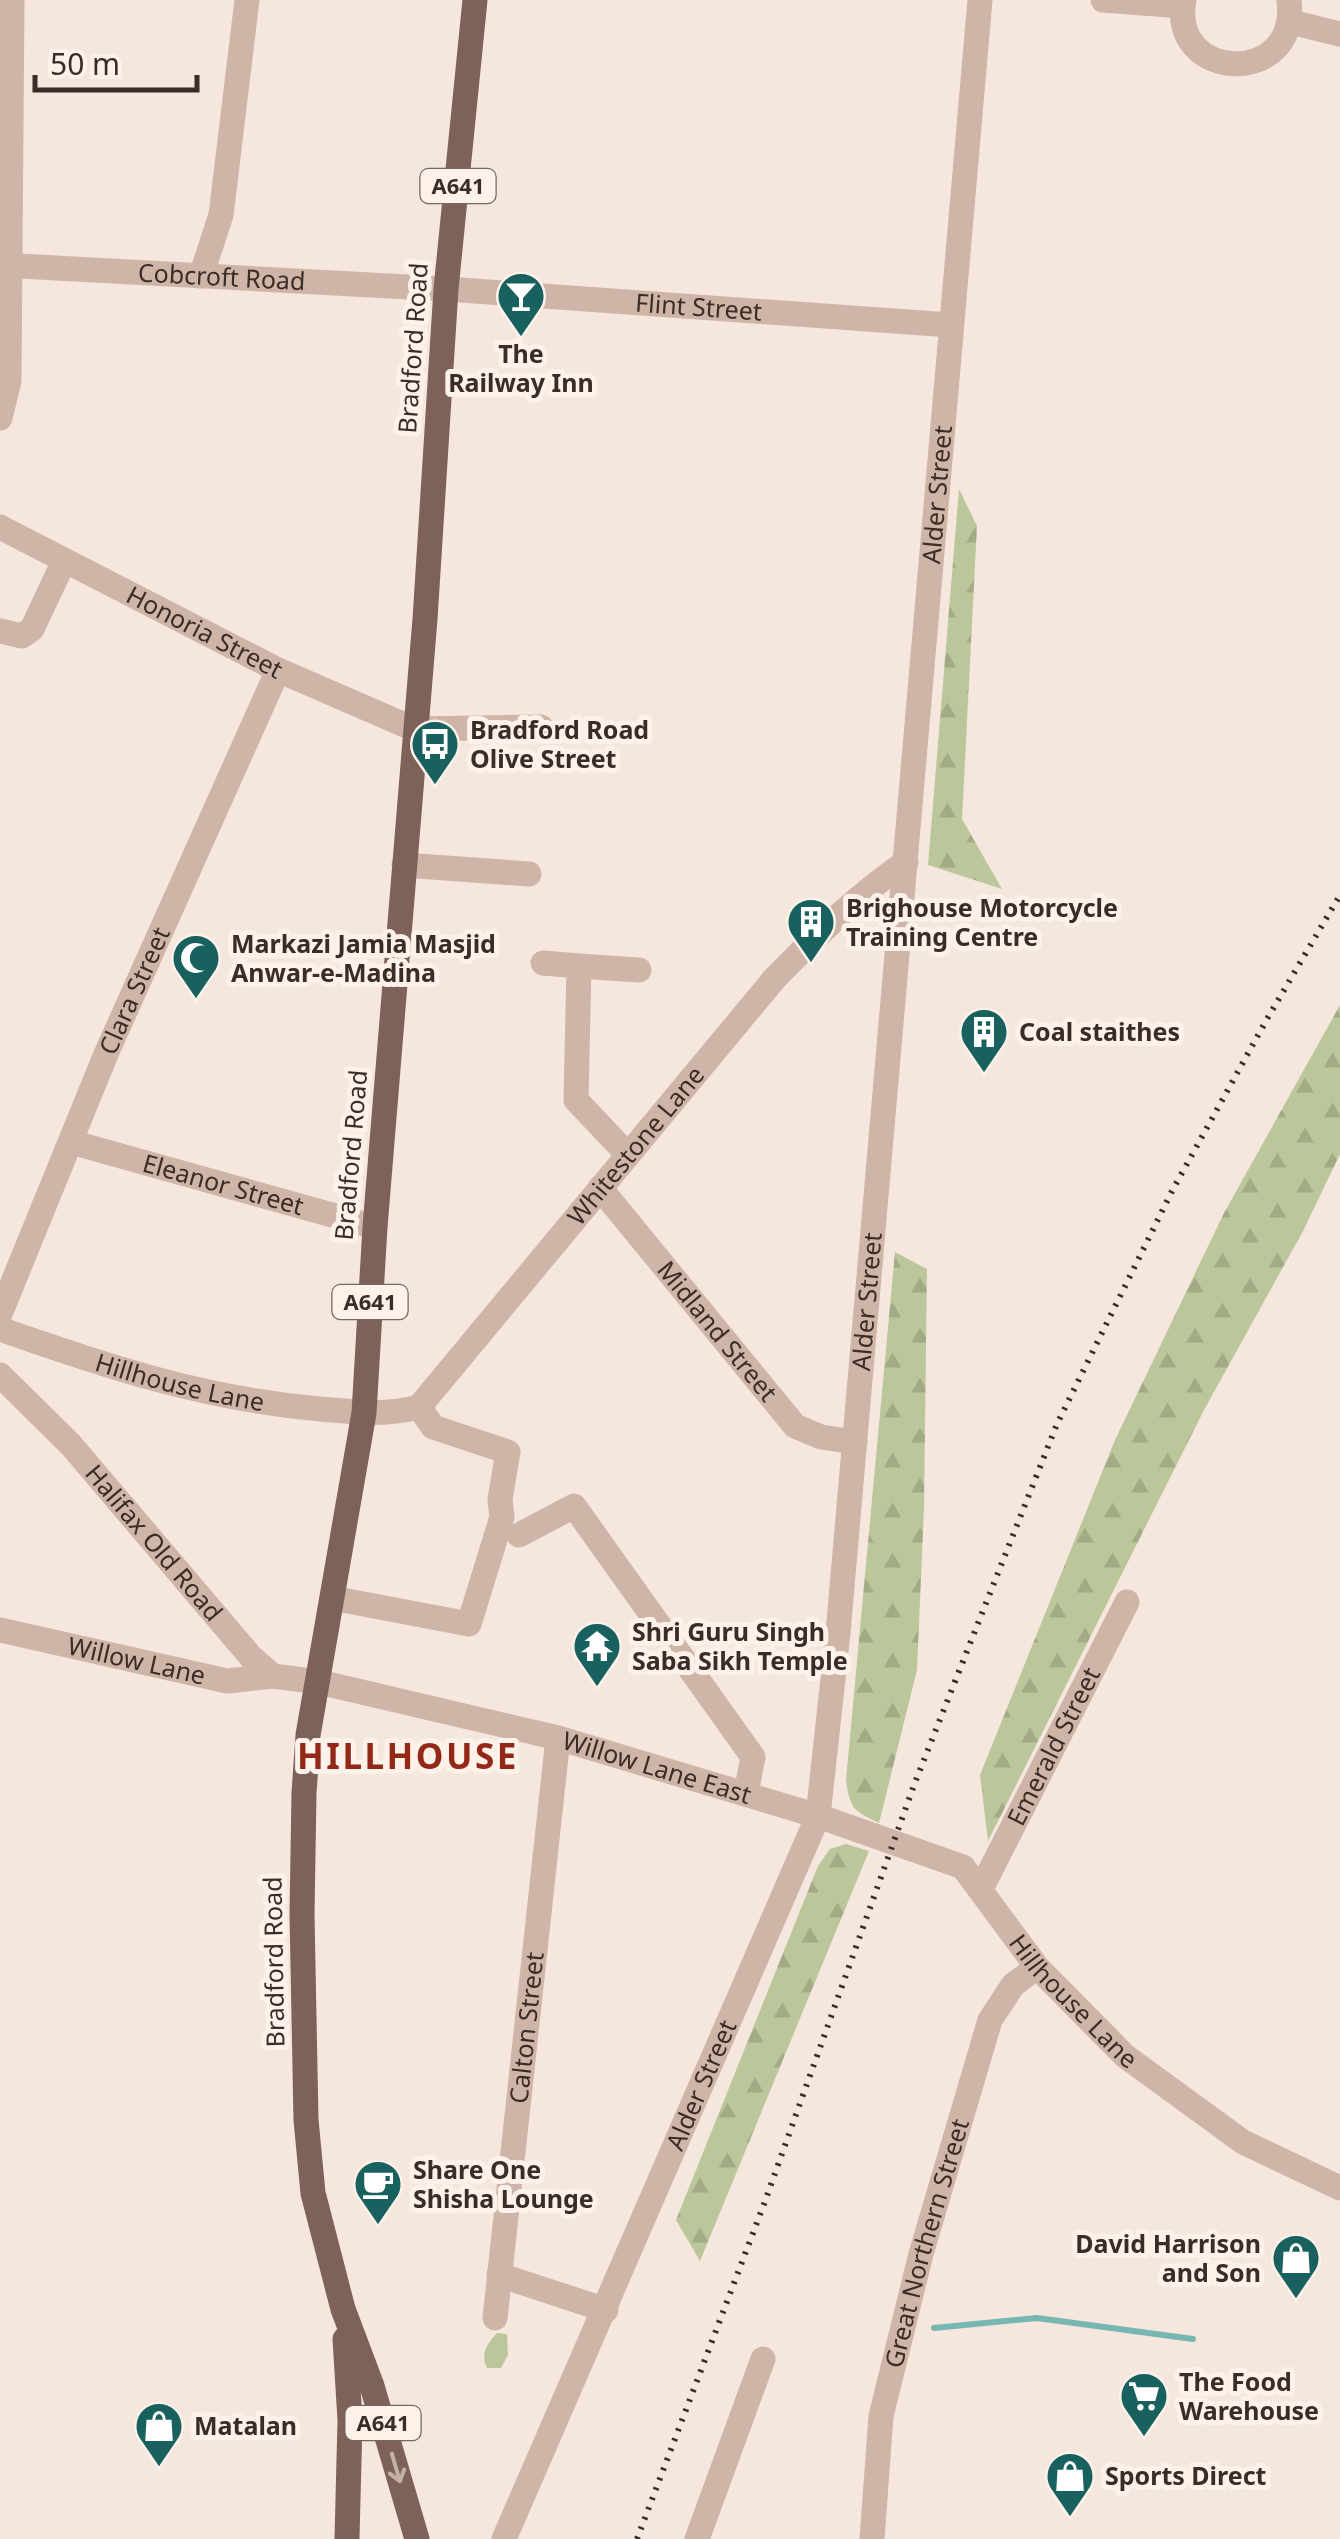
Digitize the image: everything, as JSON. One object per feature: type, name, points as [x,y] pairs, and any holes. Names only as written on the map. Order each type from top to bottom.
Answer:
[{"type":"main road","name":"Bradford Road","points":[[417,2539],[372,2386],[343,2309],[313,2193],[306,2120],[304,1794],[308,1735],[364,1413],[375,1227],[425,619],[446,289],[475,2]]},
{"type":"main road","name":"Bradford Road","points":[[343,2309],[350,2420],[347,2539]]},
{"type":"street","points":[[0,418],[9,381],[4,265],[12,0]]},
{"type":"street","points":[[200,276],[221,215],[247,0]]},
{"type":"street","name":"Alder Street","points":[[504,2539],[818,1816],[855,1442],[980,0]]},
{"type":"street","points":[[1102,0],[1183,3],[1183,24],[1192,42],[1205,56],[1232,66],[1250,64],[1270,54],[1284,38],[1290,11],[1340,34]]},
{"type":"street","name":"Cobcroft Road","points":[[4,265],[446,289]]},
{"type":"street","name":"Flint Street","points":[[446,289],[950,324]]},
{"type":"street","name":"Honoria Street","points":[[0,527],[278,670],[414,729]]},
{"type":"street","points":[[0,631],[22,636],[32,629],[64,561]]},
{"type":"street","name":"Clara Street","points":[[0,1314],[106,1054],[278,670]]},
{"type":"street","points":[[414,729],[541,726]]},
{"type":"street","name":"Whitestone Lane","points":[[419,1407],[776,978],[830,922],[906,862]]},
{"type":"street","points":[[404,865],[529,874]]},
{"type":"street","points":[[543,963],[639,970]]},
{"type":"street","points":[[579,966],[576,1100],[628,1155]]},
{"type":"street","name":"Eleanor Street","points":[[71,1142],[375,1227]]},
{"type":"street","name":"Midland Street","points":[[600,1188],[795,1426],[855,1442]]},
{"type":"street","name":"Hillhouse Lane","points":[[0,1329],[105,1366],[209,1395],[364,1413]]},
{"type":"street","name":"Halifax Old Road","points":[[0,1375],[71,1445],[251,1657],[273,1676]]},
{"type":"street","points":[[332,1598],[469,1624],[502,1517],[500,1499],[508,1452],[433,1427],[419,1407],[390,1414],[364,1413]]},
{"type":"street","points":[[519,1535],[574,1506],[753,1757],[746,1793]]},
{"type":"street","name":"Emerald Street","points":[[981,1889],[1128,1602]]},
{"type":"street","name":"Willow Lane","points":[[0,1630],[227,1681],[273,1676]]},
{"type":"street","points":[[273,1676],[319,1682]]},
{"type":"street","name":"Willow Lane East","points":[[319,1682],[558,1738],[818,1816]]},
{"type":"street","name":"Calton Street","points":[[494,2318],[558,1738]]},
{"type":"street","name":"Hillhouse Lane","points":[[818,1816],[963,1866],[1038,1967],[1124,2056],[1243,2142],[1340,2188]]},
{"type":"street","name":"Great Northern Street","points":[[872,2539],[881,2416],[921,2254],[990,2020],[1013,1985],[1038,1967]]},
{"type":"street","points":[[499,2274],[606,2310]]},
{"type":"street","points":[[698,2539],[763,2359]]},
{"type":"green space","points":[[959,489],[977,526],[962,819],[1002,889],[928,865]]},
{"type":"green space","points":[[1340,1005],[1340,1154],[1303,1231],[1204,1410],[988,1841],[980,1775],[1115,1440],[1224,1213]]},
{"type":"green space","points":[[895,1252],[927,1269],[924,1508],[917,1670],[879,1823],[855,1808],[846,1780]]},
{"type":"green space","points":[[846,1844],[869,1851],[700,2261],[676,2220],[818,1866],[830,1849]]},
{"type":"green space","points":[[497,2333],[507,2334],[508,2355],[501,2368],[487,2368],[486,2349]]},
{"type":"waterway","points":[[934,2328],[1037,2318],[1193,2339]]},
{"type":"railway","points":[[637,2539],[764,2204],[914,1785],[1057,1424],[1172,1191],[1340,895]]},
{"type":"place","name":"The Railway Inn","points":[[521,338]]},
{"type":"place","name":"Bradford Road Olive Street","points":[[435,786]]},
{"type":"place","name":"Brighouse Motorcycle Training Centre","points":[[811,964]]},
{"type":"place","name":"Markazi Jamia Masjid Anwar-e-Madina","points":[[196,1000]]},
{"type":"place","name":"Coal staithes","points":[[984,1074]]},
{"type":"place","name":"Shri Guru Singh Saba Sikh Temple","points":[[597,1688]]},
{"type":"place","name":"Share One Shisha Lounge","points":[[378,2226]]},
{"type":"place","name":"David Harrison and Son","points":[[1296,2300]]},
{"type":"place","name":"The Food Warehouse","points":[[1144,2438]]},
{"type":"place","name":"Matalan","points":[[159,2468]]},
{"type":"place","name":"Sports Direct","points":[[1070,2518]]},
{"type":"district","name":"HILLHOUSE","points":[[408,1757]]}]
